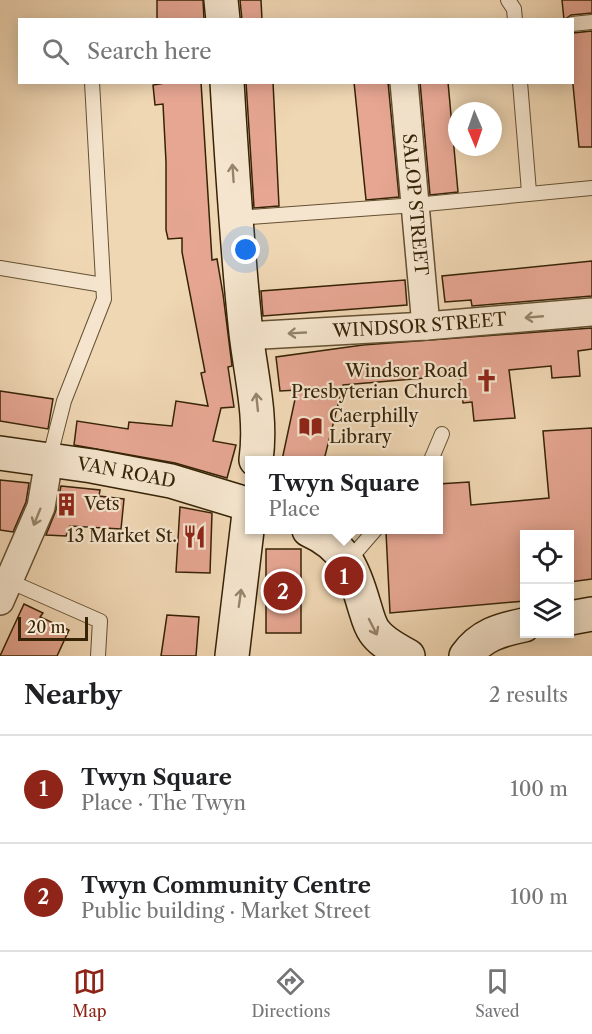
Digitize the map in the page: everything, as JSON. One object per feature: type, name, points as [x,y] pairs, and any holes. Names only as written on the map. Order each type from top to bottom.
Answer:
[{"type":"main road","points":[[221,0],[223,18]]},
{"type":"main road","points":[[227,84],[246,336],[258,415],[256,456]]},
{"type":"main road","name":"VAN ROAD","points":[[0,453],[171,481],[245,504]]},
{"type":"main road","points":[[232,656],[246,534]]},
{"type":"main road","points":[[316,534],[332,543],[345,557],[356,578],[370,626],[375,633],[408,656]]},
{"type":"main road","points":[[574,617],[592,614]]},
{"type":"main road","points":[[466,656],[476,644],[490,634],[520,627]]},
{"type":"street","name":"SALOP STREET","points":[[404,84],[426,326]]},
{"type":"street","name":"WINDSOR STREET","points":[[246,336],[426,326],[592,312]]},
{"type":"street","points":[[4,589],[41,507],[49,460]]},
{"type":"lane","points":[[508,0],[514,9],[515,18]]},
{"type":"lane","points":[[574,24],[592,22]]},
{"type":"lane","points":[[49,460],[64,401],[104,299],[92,84]]},
{"type":"lane","points":[[520,84],[529,192]]},
{"type":"lane","points":[[236,218],[415,205],[529,192],[592,188]]},
{"type":"lane","points":[[0,268],[103,285]]},
{"type":"lane","points":[[433,456],[442,434]]},
{"type":"lane","points":[[349,564],[355,553],[372,534]]},
{"type":"lane","points":[[4,589],[100,621],[98,656]]},
{"type":"building","points":[[157,0],[203,0],[204,18],[157,18]]},
{"type":"building","points":[[240,0],[261,0],[262,18],[242,18]]},
{"type":"building","points":[[562,0],[592,0],[592,13],[564,18]]},
{"type":"building","points":[[592,31],[592,147],[579,147],[573,85],[574,33]]},
{"type":"building","points":[[201,84],[212,260],[217,259],[232,366],[228,367],[234,407],[221,408],[213,441],[236,445],[227,478],[175,463],[74,445],[77,421],[128,429],[129,422],[172,426],[176,401],[208,406],[201,373],[205,372],[182,252],[182,238],[168,239],[166,230],[163,104],[155,105],[153,85]]},
{"type":"building","points":[[246,84],[273,84],[279,206],[254,208]]},
{"type":"building","points":[[354,84],[388,84],[399,197],[366,200]]},
{"type":"building","points":[[420,84],[448,84],[448,156],[455,156],[458,192],[430,195]]},
{"type":"building","points":[[592,261],[592,296],[472,306],[471,300],[445,302],[442,276]]},
{"type":"building","points":[[405,280],[407,305],[263,316],[261,291]]},
{"type":"building","points":[[592,328],[592,349],[578,351],[580,376],[552,378],[551,366],[509,370],[515,418],[474,421],[472,402],[463,403],[460,375],[343,385],[325,456],[283,456],[297,390],[280,391],[276,357],[363,345]]},
{"type":"building","points":[[0,391],[53,399],[48,429],[0,421]]},
{"type":"building","points":[[592,428],[592,579],[574,581],[574,530],[520,530],[520,601],[390,613],[386,534],[443,534],[443,484],[469,482],[471,505],[549,498],[543,431]]},
{"type":"building","points":[[0,480],[29,483],[26,502],[13,532],[0,530]]},
{"type":"building","points":[[61,486],[100,490],[99,496],[124,499],[121,529],[70,526],[66,536],[46,535],[56,510]]},
{"type":"building","name":"13 Market St.","points":[[180,507],[212,513],[210,573],[176,572]]},
{"type":"building","points":[[266,549],[301,549],[301,633],[266,633]]},
{"type":"building","points":[[24,604],[43,613],[40,617],[69,630],[57,656],[0,656]]},
{"type":"building","points":[[167,615],[199,617],[196,656],[161,656]]},
{"type":"place","name":"Windsor Road Presbyterian Church","points":[[486,381]]},
{"type":"place","name":"Caerphilly Library","points":[[311,426]]},
{"type":"place","name":"Vets","points":[[66,504]]},
{"type":"place","name":"13 Market St.","points":[[195,536]]},
{"type":"place","name":"Twyn Square","points":[[344,576]]},
{"type":"place","name":"Twyn Community Centre","points":[[283,591]]}]
